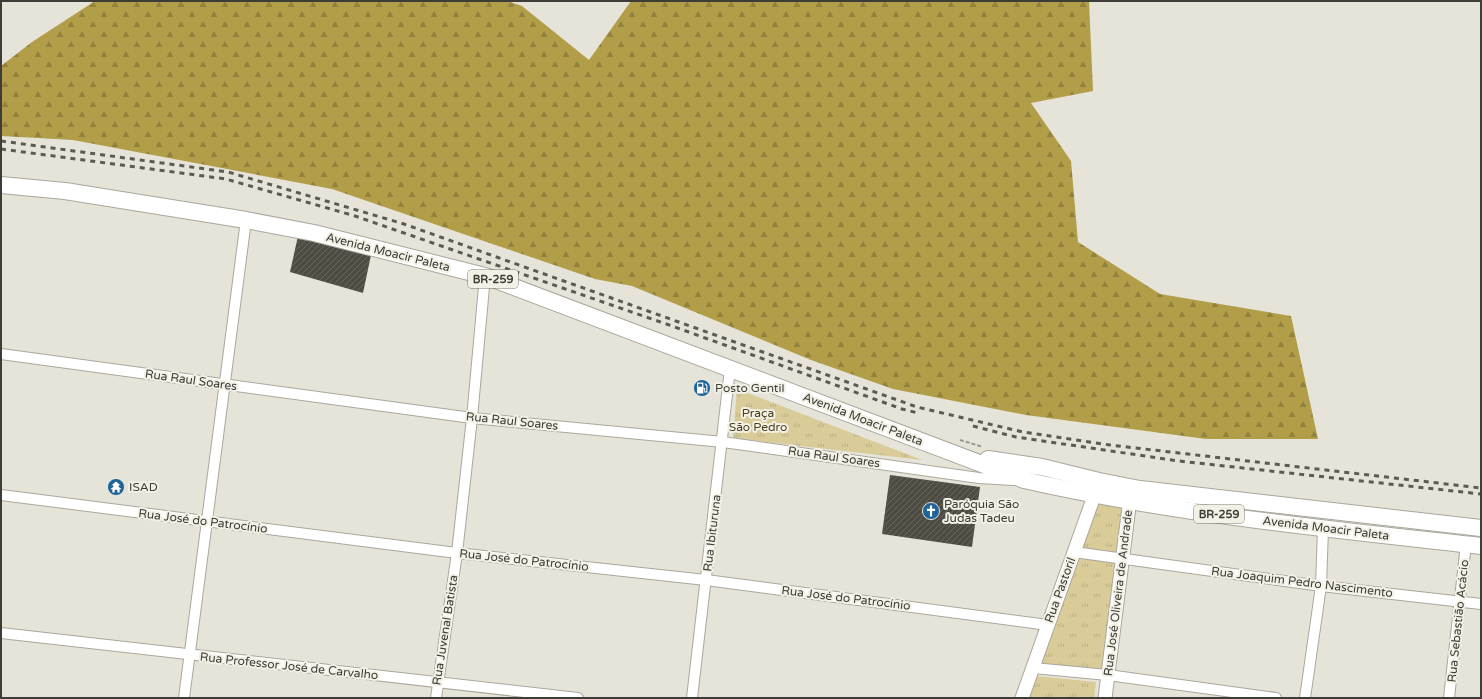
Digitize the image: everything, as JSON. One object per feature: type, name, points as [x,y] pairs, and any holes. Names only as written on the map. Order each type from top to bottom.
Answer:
[{"type":"main road","name":"Avenida Moacir Paleta","points":[[1,186],[65,191],[246,220],[321,235],[485,276],[1024,480],[1131,494],[1323,529],[1474,545]]},
{"type":"main road","name":"Avenida Moacir Paleta","points":[[962,456],[1042,467],[1097,489]]},
{"type":"main road","name":"Avenida Moacir Paleta","points":[[1131,494],[1481,528]]},
{"type":"street","points":[[184,698],[223,385],[246,220]]},
{"type":"street","name":"Rua Juvenal Batista","points":[[436,698],[437,682],[457,553],[472,418],[485,276]]},
{"type":"street","name":"Rua Raul Soares","points":[[1,354],[472,418],[722,442],[979,478],[1024,480]]},
{"type":"street","name":"Rua Ibituruna","points":[[692,698],[730,369]]},
{"type":"street","name":"Rua Pastoril","points":[[1022,698],[1097,489]]},
{"type":"street","name":"Rua José Oliveira de Andrade","points":[[1105,698],[1131,494]]},
{"type":"street","name":"Rua José do Patrocínio","points":[[1,495],[457,553],[706,580],[1048,625]]},
{"type":"street","points":[[1305,698],[1321,586],[1323,529]]},
{"type":"street","name":"Rua Sebastião Acácio","points":[[1449,698],[1459,601],[1474,545]]},
{"type":"street","name":"Rua Joaquim Pedro Nascimento","points":[[1074,552],[1122,560],[1321,586],[1481,604]]},
{"type":"street","name":"Rua Professor José de Carvalho","points":[[1,633],[578,698]]},
{"type":"street","points":[[1033,668],[1108,675],[1276,698]]},
{"type":"path","points":[[956,439],[987,448]]},
{"type":"green space","points":[[95,1],[507,1],[522,6],[589,60],[631,1],[1089,1],[1093,91],[1031,103],[1071,161],[1078,242],[1160,294],[1291,316],[1318,439],[1206,439],[1026,415],[893,389],[811,360],[632,286],[595,279],[332,189],[73,140],[1,136],[1,66],[32,42]]},
{"type":"green space","name":"Praça São Pedro","points":[[737,389],[922,460],[733,438]]},
{"type":"green space","points":[[1095,497],[1128,503],[1121,559],[1075,550]]},
{"type":"green space","points":[[1074,553],[1121,562],[1102,671],[1038,666]]},
{"type":"green space","points":[[1036,676],[1096,682],[1094,698],[1028,698]]},
{"type":"building","points":[[298,236],[371,255],[363,293],[290,272]]},
{"type":"building","name":"Paróquia São Judas Tadeu","points":[[890,475],[980,487],[972,547],[882,534]]},
{"type":"railway","points":[[1,141],[228,172],[404,224],[917,407],[1023,432],[1110,445],[1481,488]]},
{"type":"railway","points":[[1,149],[226,179],[355,216],[672,326],[902,409],[918,413]]},
{"type":"railway","points":[[973,426],[1016,437],[1179,461],[1481,494]]},
{"type":"place","name":"Posto Gentil","points":[[702,388]]},
{"type":"place","name":"ISAD","points":[[116,487]]},
{"type":"place","name":"Paróquia São Judas Tadeu","points":[[931,511]]}]
